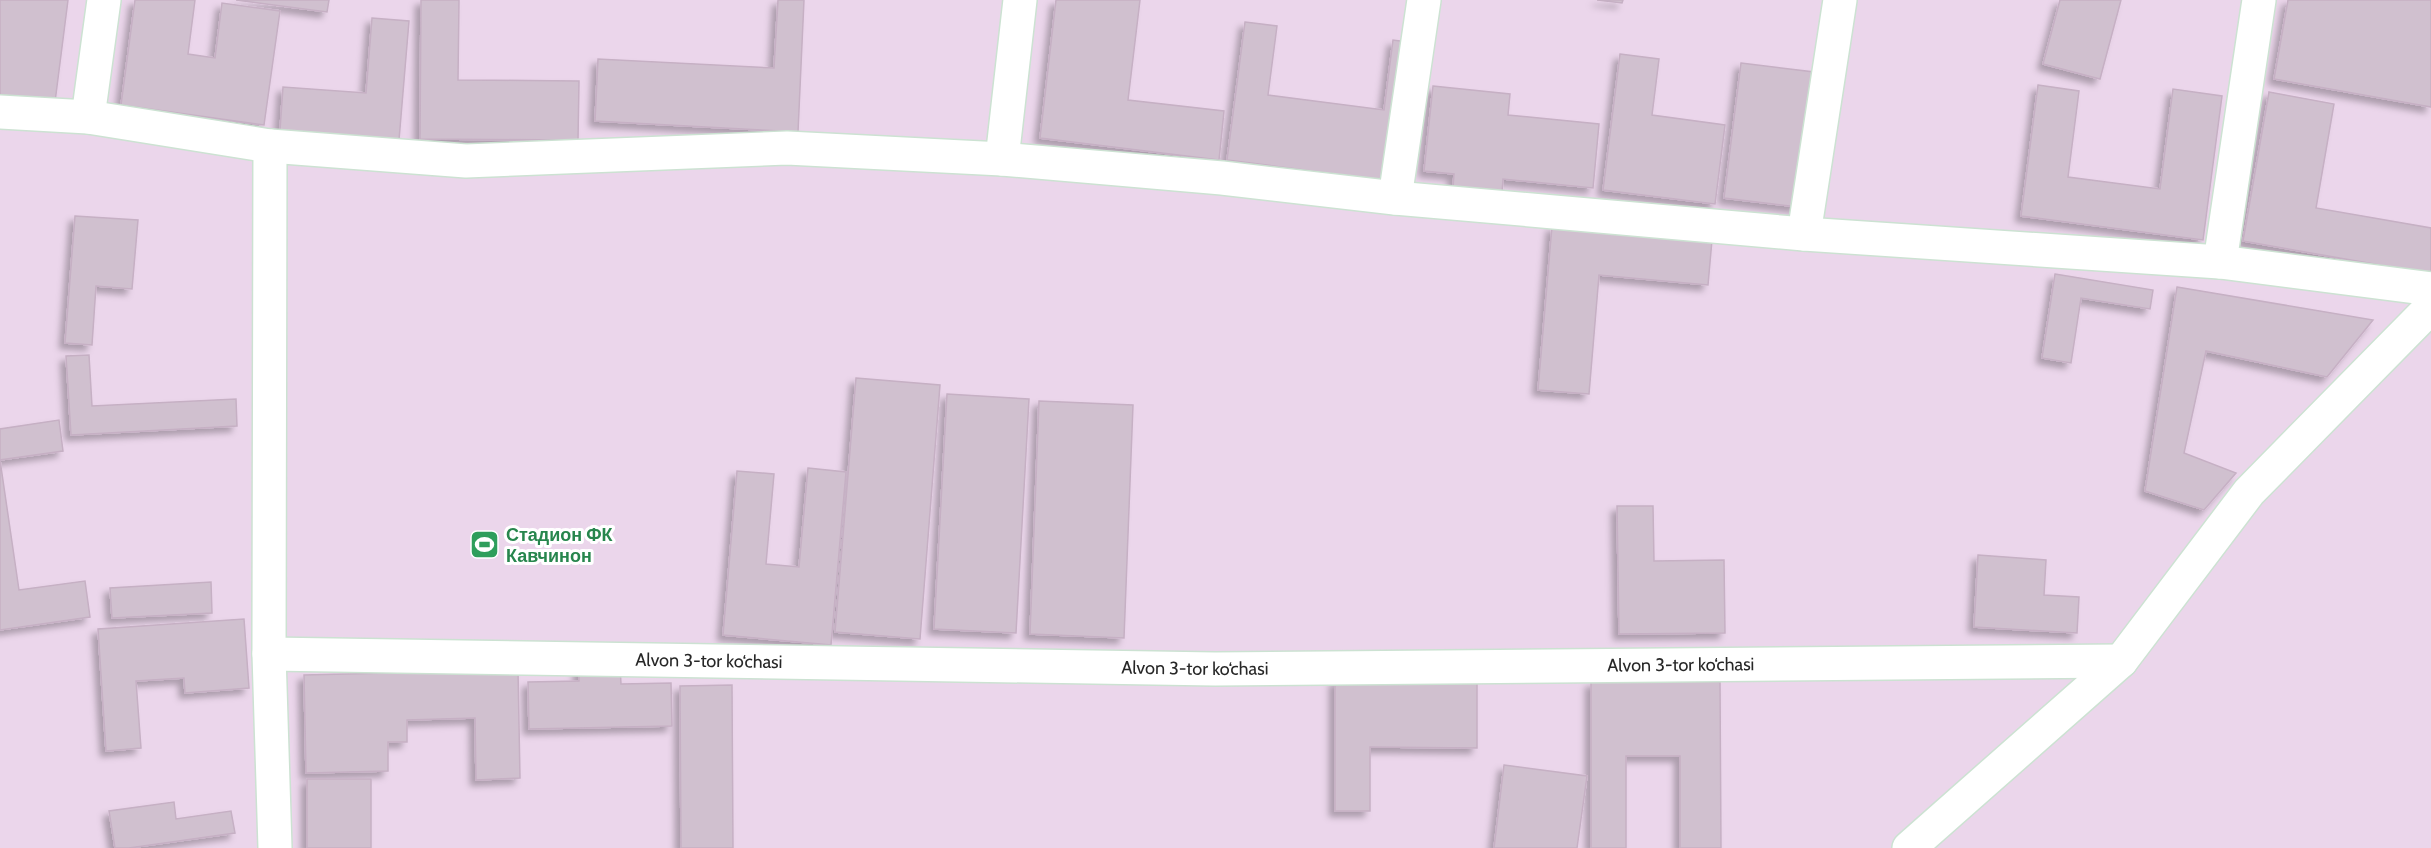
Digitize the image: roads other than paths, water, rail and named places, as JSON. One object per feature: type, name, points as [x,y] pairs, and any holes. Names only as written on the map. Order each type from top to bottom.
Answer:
[{"type":"street","points":[[88,117],[104,0]]},
{"type":"street","points":[[1002,159],[1020,0]]},
{"type":"street","points":[[1395,198],[1424,0]]},
{"type":"street","points":[[1804,234],[1840,0]]},
{"type":"street","points":[[2220,262],[2259,0]]},
{"type":"street","points":[[0,112],[88,117],[270,146],[466,161],[787,148],[1002,159],[1222,178],[1395,198],[1804,234],[2220,262],[2431,289]]},
{"type":"street","points":[[270,146],[270,848]]},
{"type":"street","points":[[1909,848],[2121,661],[2249,492],[2431,307]]},
{"type":"street","name":"Alvon 3-tor ko‘chasi","points":[[269,654],[1215,669],[2121,661]]},
{"type":"place","name":"Стадион ФК Кавчинон","points":[[485,545]]}]
